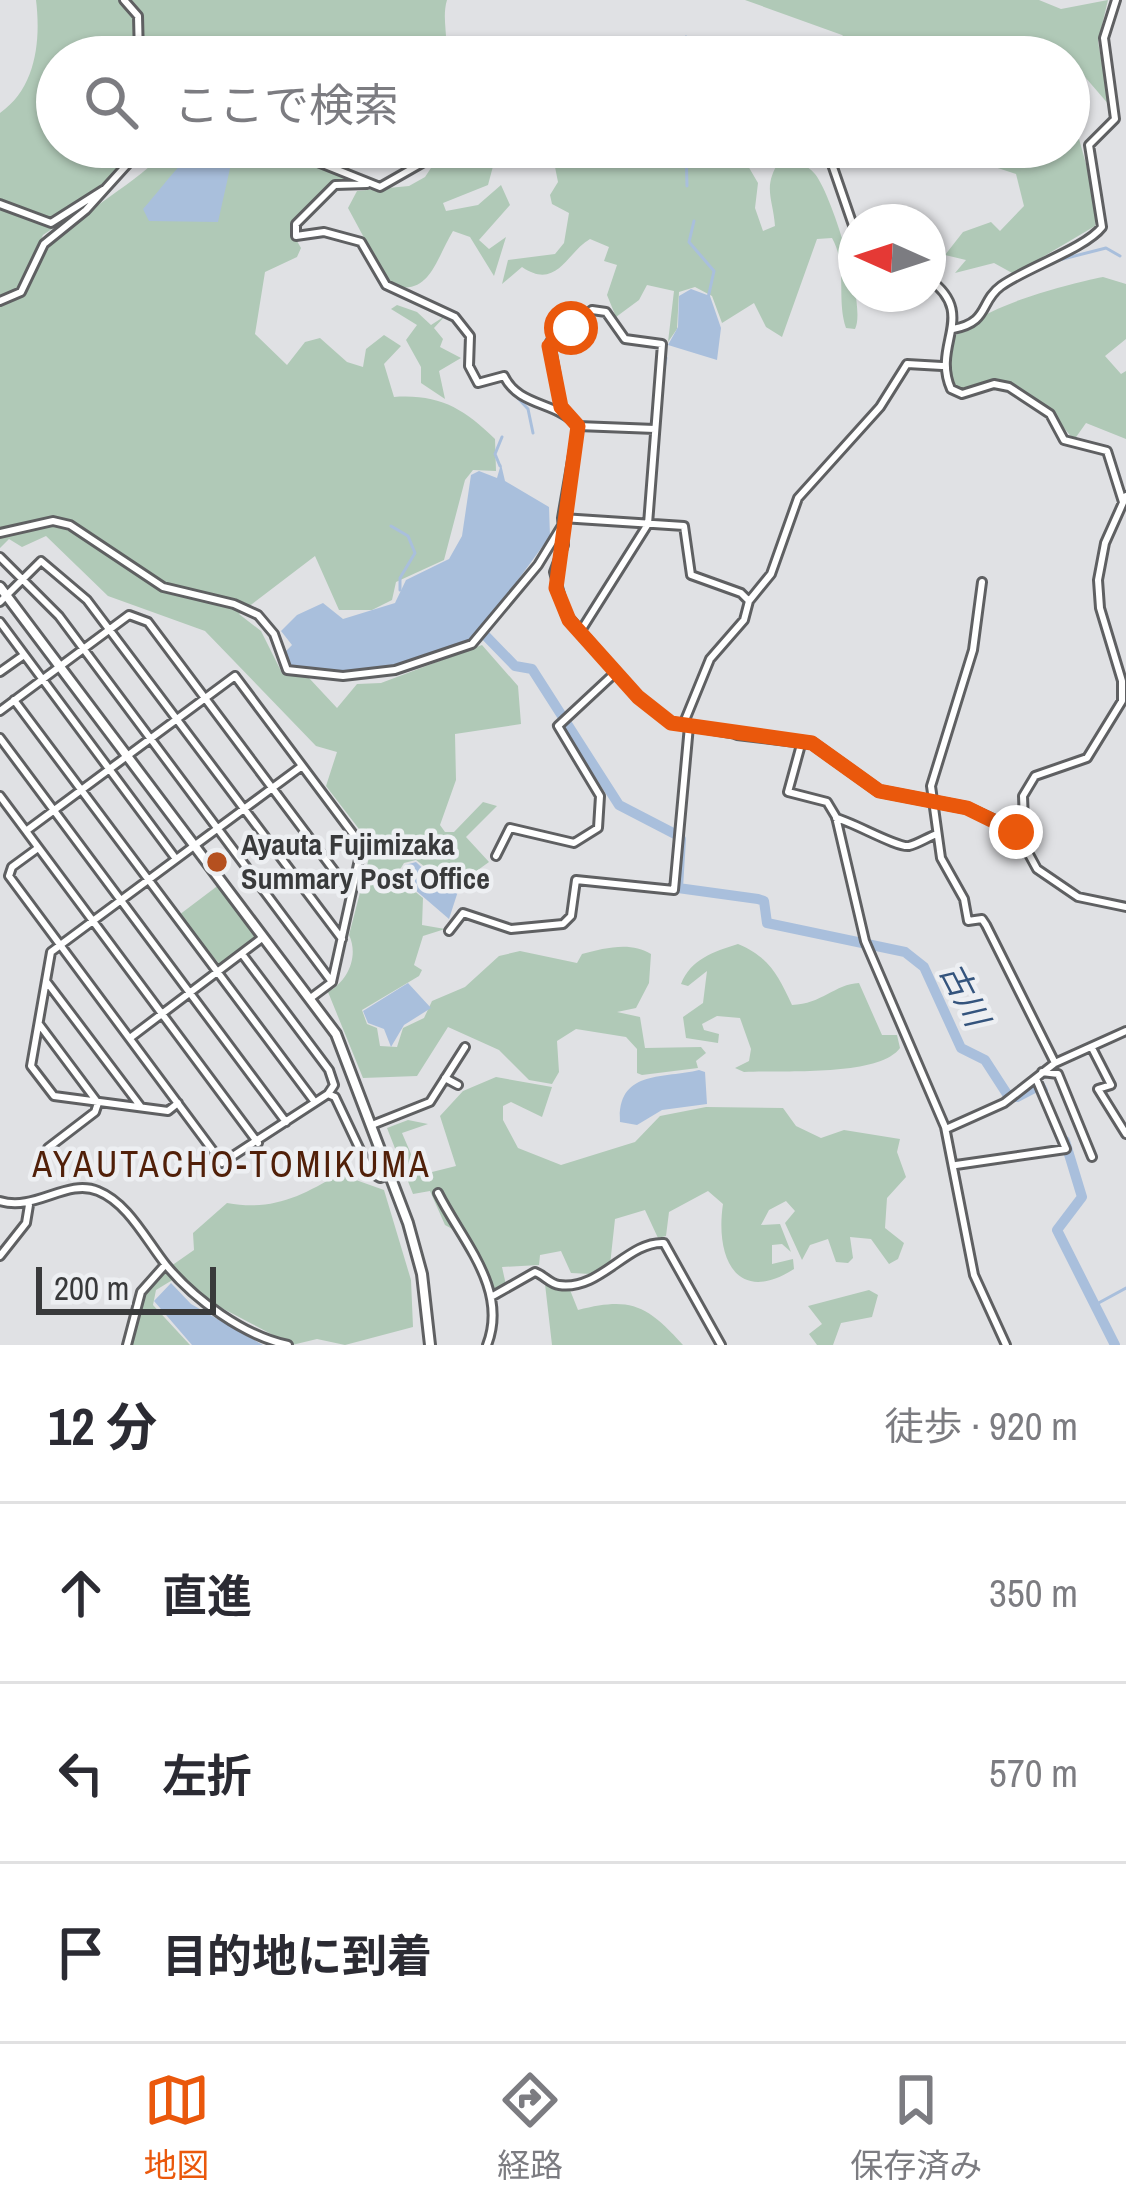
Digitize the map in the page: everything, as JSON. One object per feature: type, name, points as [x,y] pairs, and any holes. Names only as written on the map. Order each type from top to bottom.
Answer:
[{"type":"street","points":[[124,0],[138,16],[139,36]]},
{"type":"street","points":[[1090,144],[1115,119],[1104,38],[1117,0]]},
{"type":"street","points":[[953,329],[983,316],[998,287],[1049,256],[1088,242],[1102,227],[1090,151]]},
{"type":"street","points":[[0,301],[21,292],[44,244],[124,168]]},
{"type":"street","points":[[329,168],[367,184]]},
{"type":"street","points":[[418,168],[392,185],[334,185],[296,224],[296,236],[324,232],[365,244],[386,285],[462,323],[470,336],[470,366],[476,381],[504,376],[517,395],[561,407]]},
{"type":"street","points":[[833,168],[846,204]]},
{"type":"street","points":[[0,204],[51,223],[106,189]]},
{"type":"street","points":[[946,293],[953,329],[942,366],[956,393],[1005,385],[1050,414],[1064,440],[1107,452],[1124,499],[1098,580],[1100,608],[1122,681],[1122,701],[1087,758],[1027,784],[1023,834],[1031,860],[1058,886],[1096,904],[1126,907]]},
{"type":"street","points":[[580,632],[648,524],[662,344],[625,340],[602,309],[592,310],[550,342],[561,407],[578,426],[655,429]]},
{"type":"street","points":[[449,931],[463,913],[511,929],[563,924],[571,916],[576,880],[674,890],[686,726],[710,659],[744,620],[748,601],[771,574],[798,498],[880,407],[907,364],[942,366]]},
{"type":"street","points":[[578,426],[555,580],[565,613],[647,705],[686,726],[802,741],[879,791],[982,813],[1023,834]]},
{"type":"street","points":[[562,521],[684,526],[691,575],[741,593],[748,601]]},
{"type":"street","points":[[0,533],[61,522],[163,587],[246,609],[271,630],[287,670],[343,676],[394,670],[456,651],[483,633],[562,521]]},
{"type":"street","points":[[0,557],[84,648],[332,982]]},
{"type":"street","points":[[0,602],[41,561],[111,629],[342,939]]},
{"type":"street","points":[[982,582],[969,666],[931,786],[937,834],[943,864],[964,899],[968,921],[982,919],[986,925],[1055,1063]]},
{"type":"street","points":[[0,586],[63,664],[336,1034],[392,1174],[422,1274],[430,1345]]},
{"type":"street","points":[[0,711],[129,615],[148,622],[352,893]]},
{"type":"street","points":[[0,622],[176,859]]},
{"type":"street","points":[[0,672],[24,655]]},
{"type":"street","points":[[496,856],[510,829],[574,843],[598,828],[600,796],[562,723],[616,672]]},
{"type":"street","points":[[26,831],[235,676],[362,847],[332,982],[312,998]]},
{"type":"street","points":[[14,700],[314,1101]]},
{"type":"street","points":[[0,738],[286,1122]]},
{"type":"street","points":[[802,741],[788,792],[827,802],[836,818],[865,944],[946,1130],[974,1274],[1006,1345]]},
{"type":"street","points":[[178,1103],[168,1111],[54,1096],[32,1066],[51,952],[302,766]]},
{"type":"street","points":[[2,803],[258,1143]]},
{"type":"street","points":[[836,818],[875,831],[894,844],[908,846],[937,834]]},
{"type":"street","points":[[38,848],[12,867],[9,876],[222,1163],[258,1143],[334,1085],[329,1070],[242,954]]},
{"type":"street","points":[[130,1038],[265,935]]},
{"type":"street","points":[[46,981],[141,1107]]},
{"type":"street","points":[[39,1024],[98,1102]]},
{"type":"street","points":[[956,1165],[1066,1149],[1038,1084],[1042,1072],[1126,1030]]},
{"type":"street","points":[[372,1125],[430,1102],[465,1047]]},
{"type":"street","points":[[1093,1048],[1112,1085],[1098,1089],[1126,1134]]},
{"type":"street","points":[[1042,1072],[1058,1075],[1092,1157]]},
{"type":"street","points":[[445,1078],[458,1085]]},
{"type":"street","points":[[946,1130],[1038,1084]]},
{"type":"street","points":[[328,1094],[335,1097],[371,1173],[380,1178],[392,1174]]},
{"type":"street","points":[[48,1148],[95,1112],[98,1102]]},
{"type":"street","points":[[0,1201],[29,1205],[80,1188],[104,1193],[166,1265],[210,1305],[265,1340],[288,1345]]},
{"type":"street","points":[[438,1193],[478,1258],[494,1312],[487,1345]]},
{"type":"street","points":[[0,1256],[26,1223],[29,1205]]},
{"type":"street","points":[[490,1297],[535,1272],[556,1285],[583,1282],[610,1271],[647,1245],[664,1244],[721,1345]]},
{"type":"street","points":[[127,1345],[141,1292],[166,1265]]},
{"type":"green space","points":[[36,0],[447,0],[446,36],[37,36]]},
{"type":"green space","points":[[745,0],[1039,0],[1061,9],[1108,0],[1098,42],[1110,106],[1090,83],[1090,36],[842,35]]},
{"type":"green space","points":[[36,43],[36,168],[120,168],[83,208],[43,235],[18,290],[0,296],[0,113],[22,91]]},
{"type":"green space","points":[[147,168],[323,168],[360,184],[331,184],[295,222],[293,234],[301,248],[297,257],[265,272],[255,334],[287,365],[305,342],[320,338],[347,362],[363,367],[366,349],[384,335],[401,346],[384,364],[394,397],[449,405],[495,439],[496,471],[473,470],[465,480],[444,560],[396,582],[392,600],[372,610],[339,610],[315,556],[239,614],[261,631],[282,673],[309,678],[337,708],[357,684],[381,683],[482,645],[518,686],[521,724],[455,734],[456,780],[440,825],[445,832],[454,832],[483,802],[497,806],[466,837],[489,862],[464,880],[437,876],[416,860],[404,863],[396,876],[423,898],[422,925],[445,929],[423,936],[414,965],[422,970],[419,976],[362,1010],[367,1024],[377,1028],[380,1046],[397,1047],[403,1028],[424,1018],[432,1001],[465,987],[499,956],[520,951],[577,963],[582,954],[635,948],[651,954],[649,983],[636,1008],[617,1012],[640,1017],[645,1048],[701,1047],[706,1053],[696,1061],[698,1068],[642,1075],[637,1073],[637,1049],[626,1037],[576,1029],[557,1041],[559,1072],[552,1084],[529,1080],[499,1050],[448,1027],[417,1076],[363,1078],[328,992],[350,967],[349,935],[372,846],[326,786],[337,752],[316,746],[205,631],[108,596],[46,536],[22,547],[9,539],[0,548],[0,305],[19,293],[39,259],[61,235]]},
{"type":"green space","points":[[431,168],[493,168],[488,185],[443,203],[446,211],[478,205],[501,185],[510,205],[479,240],[489,249],[506,237],[494,276],[470,237],[453,231],[422,282],[402,287],[389,284],[348,208],[357,191],[409,186]]},
{"type":"green space","points":[[555,168],[749,168],[758,183],[755,208],[763,231],[775,226],[770,185],[776,168],[809,168],[830,204],[838,228],[838,253],[832,238],[817,239],[782,337],[766,327],[754,303],[722,323],[712,296],[695,287],[679,292],[677,329],[668,342],[674,291],[647,285],[639,300],[616,317],[607,295],[617,265],[604,261],[609,247],[590,239],[553,272],[544,275],[522,267],[502,284],[508,260],[555,254],[564,243],[569,213],[552,204],[550,195],[558,182]]},
{"type":"green space","points":[[998,168],[1087,168],[1098,207],[1095,226],[1014,274],[994,263],[955,273],[966,260],[946,254],[963,232],[991,222],[1000,231],[1024,206],[1016,174]]},
{"type":"green space","points":[[1103,277],[1126,284],[1126,339],[1105,356],[1121,374],[1126,371],[1126,439],[1086,423],[1074,440],[1048,409],[1004,381],[960,391],[952,385],[949,349],[966,327],[1023,299]]},
{"type":"green space","points":[[397,305],[417,312],[431,325],[445,316],[434,328],[443,339],[440,347],[461,358],[439,371],[445,399],[421,383],[421,367],[406,340],[417,325],[391,309]]},
{"type":"green space","points":[[843,312],[857,312],[855,329],[846,328]]},
{"type":"green space","points":[[220,884],[258,935],[221,966],[179,915]]},
{"type":"green space","points":[[738,944],[771,968],[792,1005],[859,983],[882,1035],[897,1035],[900,1048],[872,1064],[851,1068],[744,1072],[735,1068],[749,1061],[751,1049],[740,1018],[717,1016],[702,1024],[704,1030],[719,1034],[718,1043],[686,1038],[683,1017],[703,1003],[707,971],[688,986],[681,984],[685,975],[704,958]]},
{"type":"green space","points":[[496,1077],[552,1087],[542,1117],[511,1102],[503,1106],[503,1120],[518,1148],[561,1165],[635,1142],[660,1116],[706,1107],[783,1108],[796,1126],[821,1138],[844,1130],[900,1139],[897,1152],[906,1177],[887,1198],[885,1228],[904,1243],[898,1259],[889,1264],[871,1239],[850,1237],[853,1258],[848,1263],[836,1262],[828,1239],[810,1245],[802,1260],[785,1223],[795,1211],[786,1201],[769,1210],[761,1225],[780,1224],[791,1252],[782,1244],[772,1245],[772,1264],[793,1259],[794,1269],[774,1279],[744,1279],[727,1258],[723,1204],[708,1191],[669,1212],[666,1236],[658,1238],[645,1210],[615,1219],[610,1265],[591,1274],[571,1273],[561,1251],[540,1255],[539,1265],[502,1267],[506,1285],[492,1291],[478,1251],[445,1225],[430,1191],[413,1194],[387,1128],[408,1120],[428,1124],[402,1133],[420,1175],[456,1166],[440,1116],[463,1091]]},
{"type":"green space","points":[[339,1174],[384,1190],[411,1280],[413,1327],[345,1345],[317,1339],[292,1345],[216,1305],[179,1276],[156,1290],[153,1305],[190,1345],[129,1345],[151,1280],[194,1250],[193,1233],[227,1203],[285,1200]]},
{"type":"green space","points":[[545,1284],[570,1290],[578,1310],[611,1304],[636,1307],[658,1320],[683,1345],[552,1345]]},
{"type":"green space","points":[[869,1290],[878,1295],[872,1317],[841,1323],[833,1345],[817,1345],[809,1334],[822,1324],[808,1306]]},
{"type":"water","points":[[177,168],[230,168],[218,222],[149,221],[143,209]]},
{"type":"water","points":[[691,289],[710,296],[721,328],[717,360],[668,345],[678,327],[679,296]]},
{"type":"water","points":[[501,464],[505,481],[549,507],[550,536],[481,631],[440,655],[389,667],[288,667],[283,654],[292,645],[281,631],[297,615],[323,603],[343,619],[395,603],[406,580],[449,559],[462,536],[471,475],[479,471],[497,478]]},
{"type":"water","points":[[416,862],[432,877],[461,882],[449,919],[399,876],[405,865]]},
{"type":"water","points":[[408,983],[431,1008],[404,1025],[391,1047],[384,1029],[368,1023],[363,1011]]},
{"type":"water","points":[[705,1072],[707,1104],[662,1110],[637,1125],[620,1122],[621,1105],[634,1085]]},
{"type":"water","points":[[171,1283],[191,1304],[263,1345],[192,1345],[154,1301]]},
{"type":"waterway","points":[[687,168],[687,186]]},
{"type":"waterway","points":[[694,221],[689,242],[714,271],[708,298]]},
{"type":"waterway","points":[[1051,262],[1106,248],[1120,256]]},
{"type":"waterway","points":[[662,380],[666,358]]},
{"type":"waterway","points":[[503,382],[528,409],[533,433]]},
{"type":"waterway","points":[[658,439],[661,395]]},
{"type":"waterway","points":[[500,466],[495,454],[502,437]]},
{"type":"waterway","points":[[652,520],[653,496]]},
{"type":"waterway","points":[[391,526],[408,536],[415,553],[400,578],[400,590]]},
{"type":"waterway","points":[[587,626],[651,527]]},
{"type":"waterway","name":"古川","points":[[481,631],[515,666],[532,669],[619,805],[675,834]]},
{"type":"waterway","name":"古川","points":[[681,839],[678,888],[758,899],[764,901],[767,923],[905,952],[924,967],[961,1048],[985,1060],[1007,1094],[1017,1097],[1040,1085],[1043,1091]]},
{"type":"waterway","name":"古川","points":[[1065,1141],[1082,1197],[1057,1230],[1115,1345]]},
{"type":"waterway","points":[[1093,1306],[1126,1288]]},
{"type":"place","name":"Ayauta Fujimizaka Summary Post Office","points":[[217,862]]},
{"type":"district","name":"AYAUTACHO-TOMIKUMA","points":[[232,1164]]},
{"type":"route","points":[[571,328],[551,339],[549,346],[561,407],[578,426],[562,518],[564,545],[554,572],[569,620],[638,697],[671,723],[812,743],[879,791],[967,808],[1016,832]]}]
